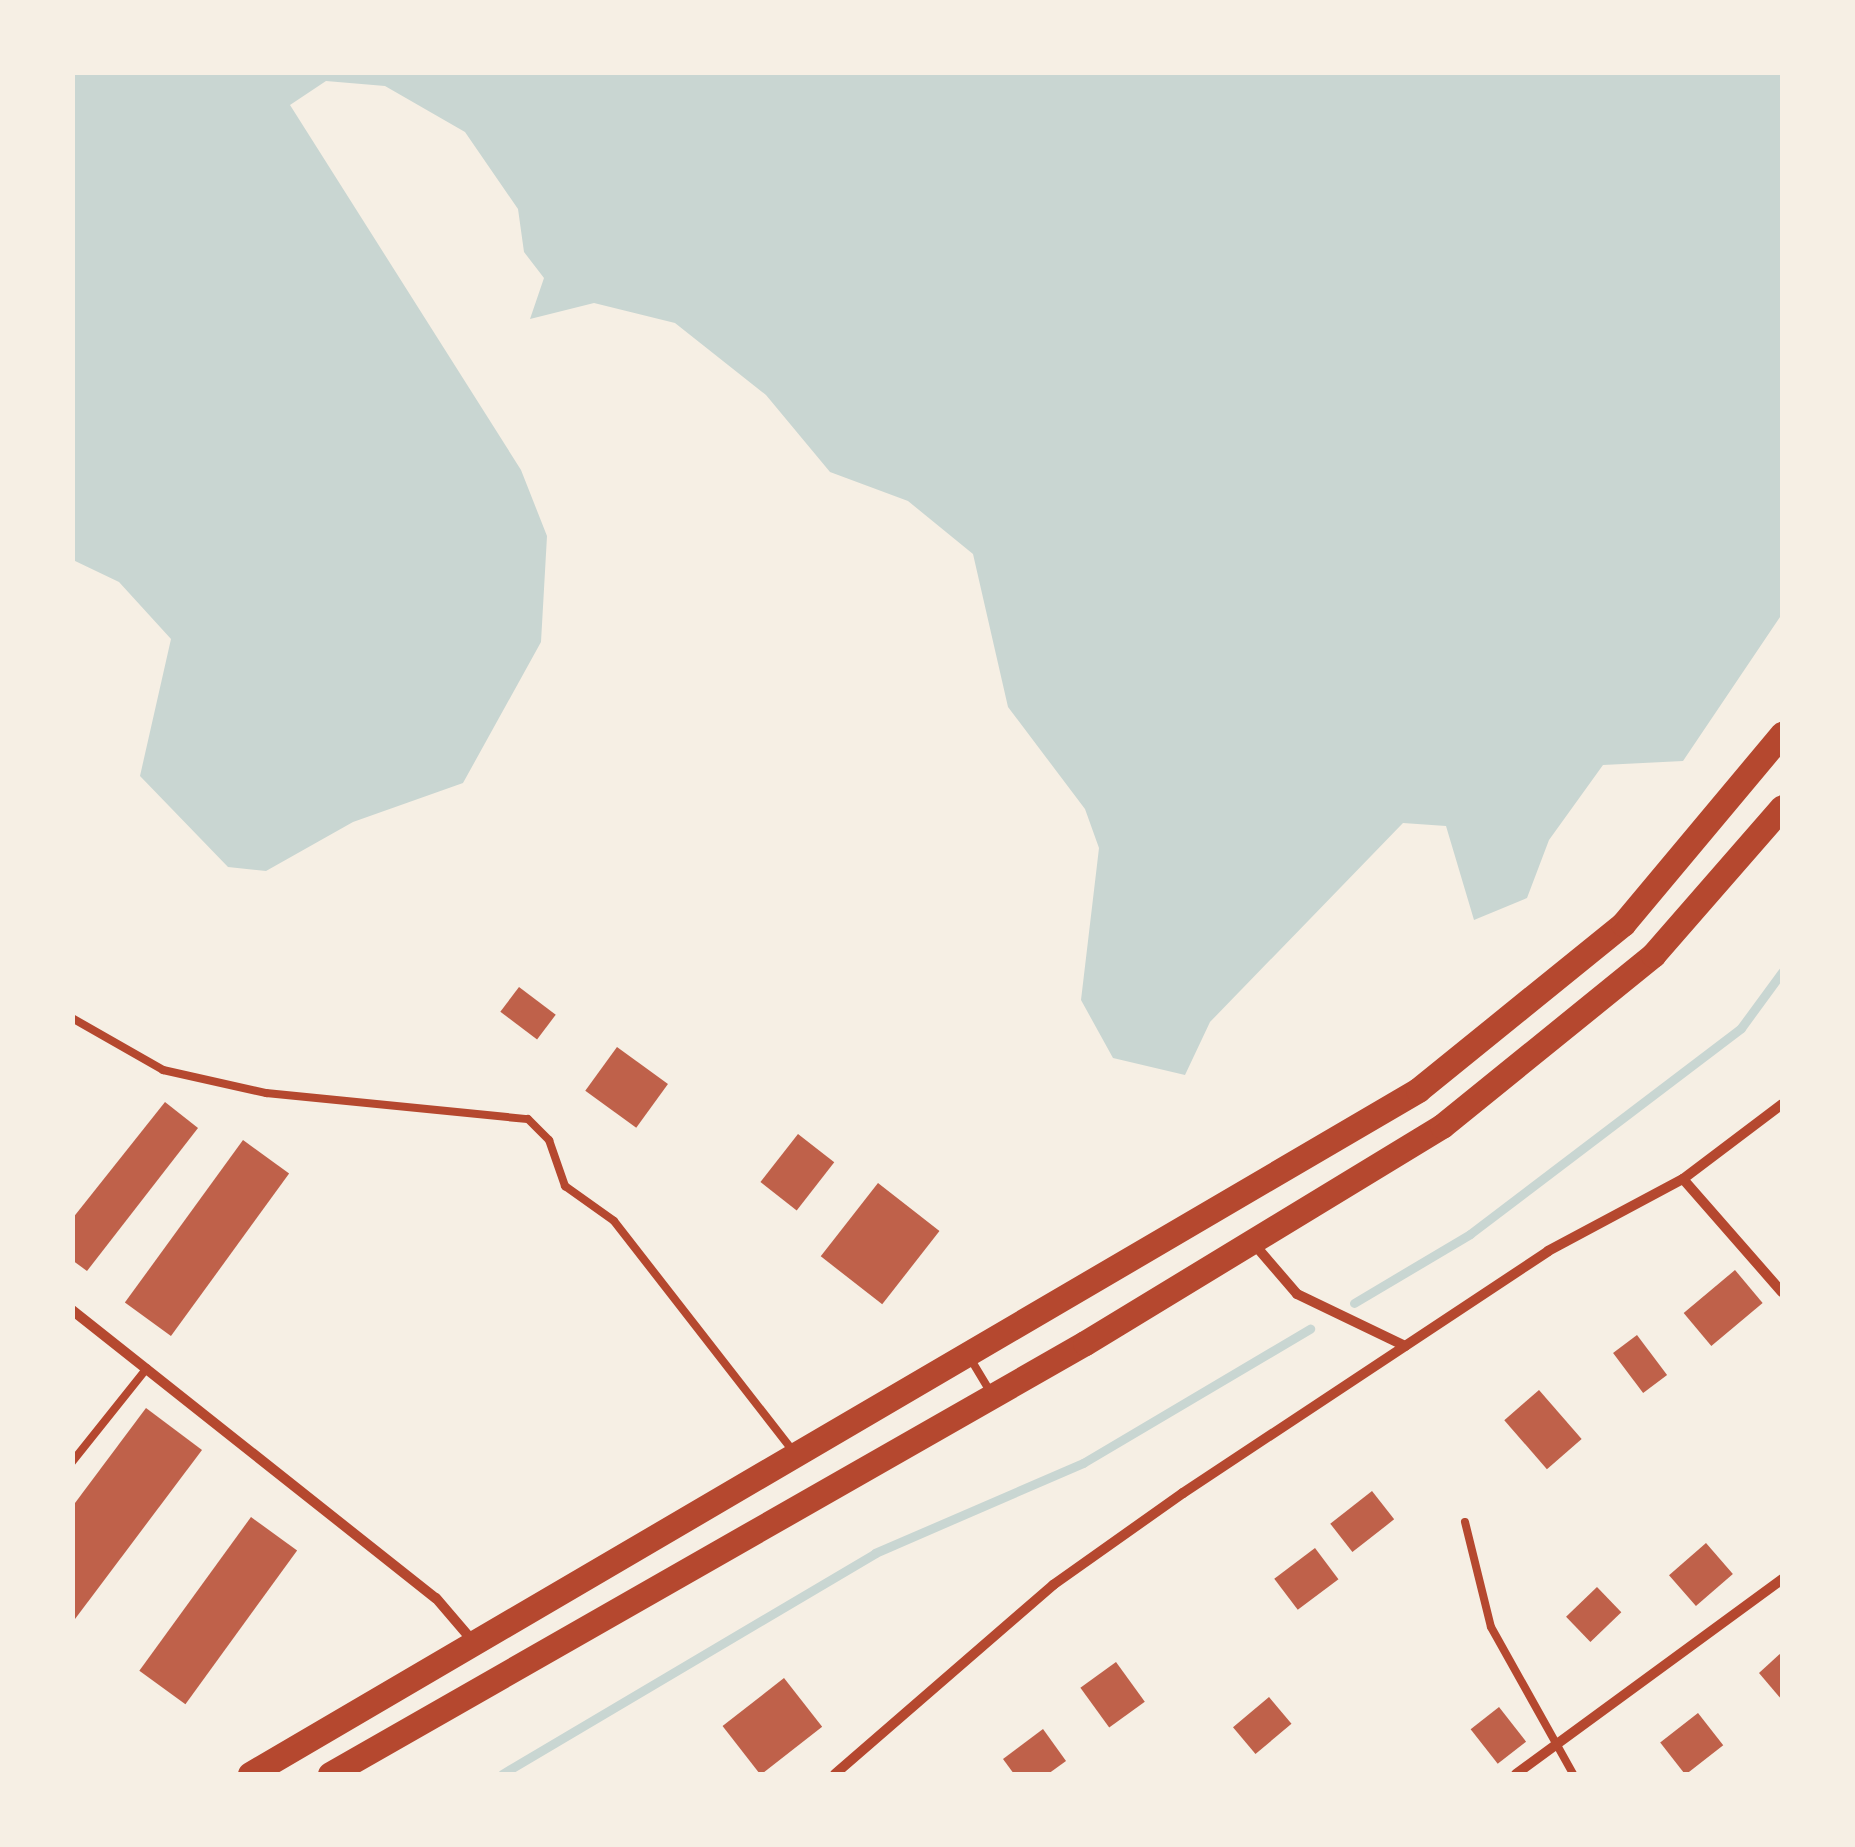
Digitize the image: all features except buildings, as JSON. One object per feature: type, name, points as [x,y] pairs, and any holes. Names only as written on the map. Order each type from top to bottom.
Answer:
[{"type":"main road","points":[[250,1774],[472,1639],[1325,1152],[1489,1040],[1635,912],[1782,734]]},
{"type":"main road","points":[[330,1774],[1254,1244],[1442,1126],[1586,1018],[1713,893],[1782,807]]},
{"type":"street","points":[[835,1774],[1053,1585],[1548,1251],[1682,1179],[1782,1104]]},
{"type":"street","points":[[1682,1179],[1782,1292]]},
{"type":"street","points":[[1254,1244],[1297,1294],[1405,1346]]},
{"type":"street","points":[[72,1310],[436,1598],[472,1639]]},
{"type":"street","points":[[1516,1774],[1782,1579]]},
{"type":"lane","points":[[72,1018],[162,1070],[266,1093],[528,1119],[549,1140],[565,1186],[614,1221],[796,1456]]},
{"type":"lane","points":[[970,1358],[992,1395]]},
{"type":"lane","points":[[72,1462],[148,1367]]},
{"type":"lane","points":[[1465,1522],[1491,1627],[1552,1747],[1573,1774]]},
{"type":"shaded area","points":[[72,73],[1782,73],[1782,614],[1683,761],[1603,765],[1549,840],[1527,898],[1474,920],[1446,826],[1403,823],[1210,1022],[1185,1075],[1113,1058],[1081,1000],[1099,848],[1085,809],[1008,707],[973,554],[908,501],[830,472],[766,395],[675,323],[594,303],[530,319],[544,278],[524,252],[518,209],[465,132],[385,86],[326,81],[290,105],[521,470],[547,536],[541,642],[463,783],[353,822],[266,871],[228,867],[140,776],[171,639],[119,582],[73,560]]},
{"type":"waterway","points":[[1354,1303],[1470,1234],[1741,1028],[1782,972]]},
{"type":"waterway","points":[[502,1774],[875,1553],[1083,1463],[1310,1329]]}]
